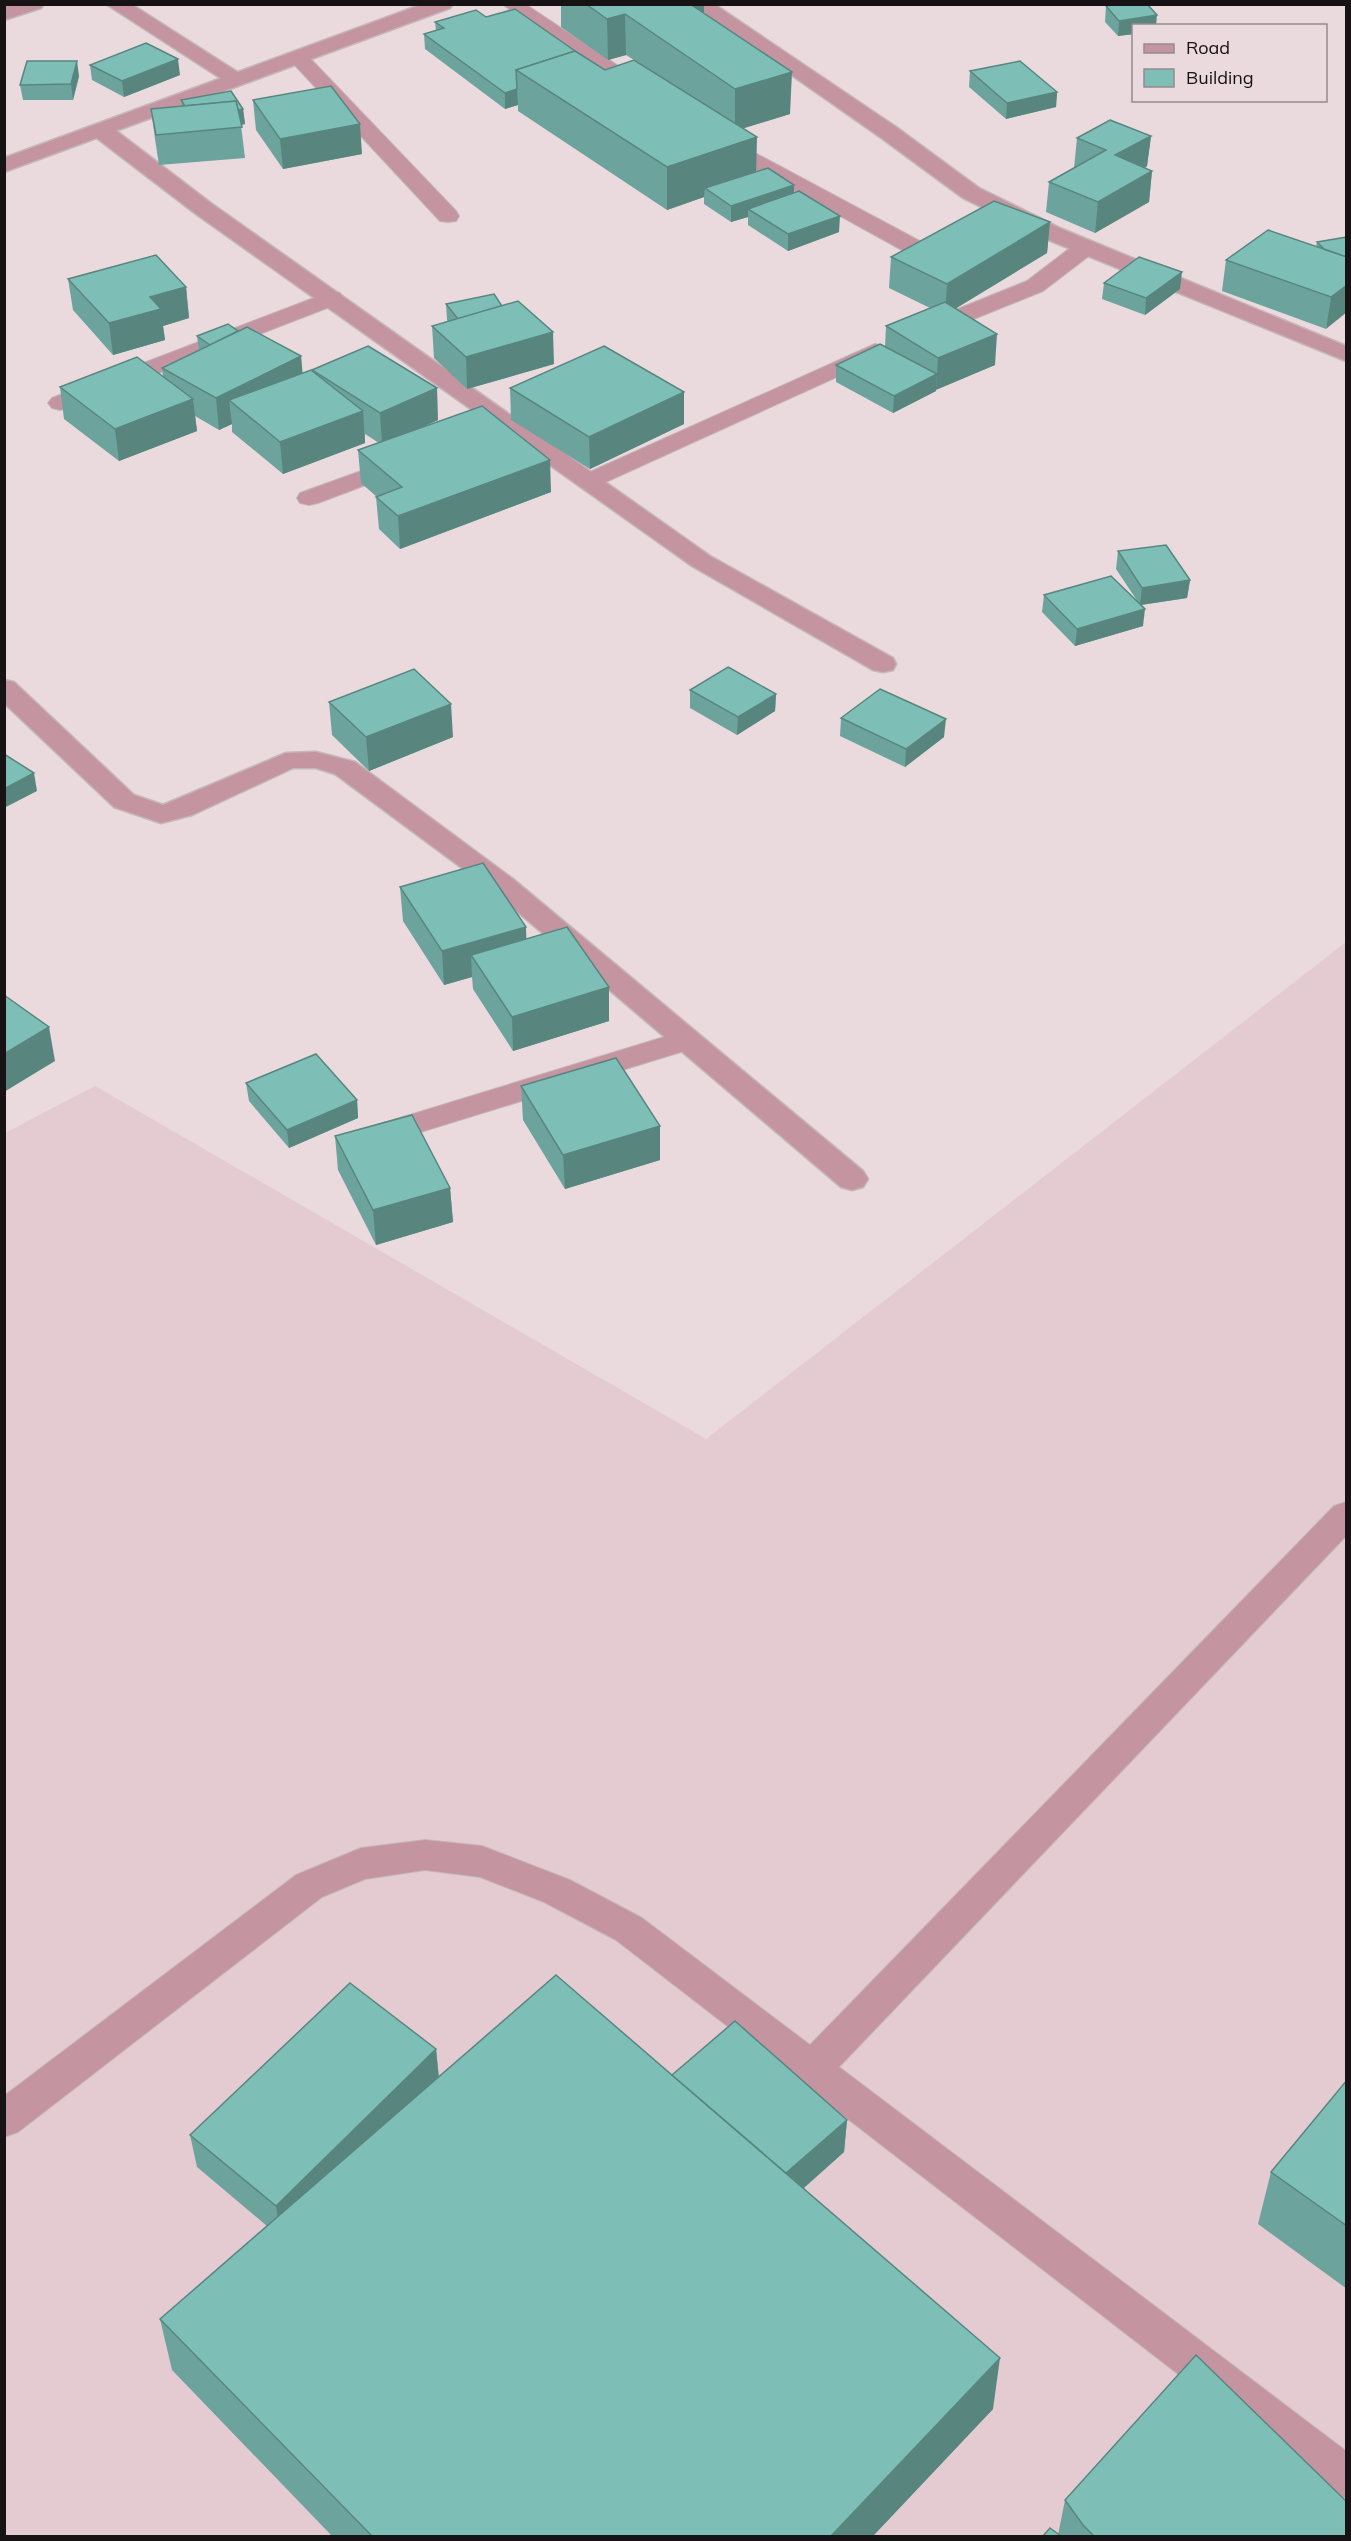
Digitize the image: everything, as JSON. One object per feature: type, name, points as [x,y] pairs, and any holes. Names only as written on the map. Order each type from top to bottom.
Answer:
[{"type":"street","points":[[4,14],[34,4]]},
{"type":"street","points":[[116,4],[235,79]]},
{"type":"street","points":[[4,166],[235,79],[444,4]]},
{"type":"street","points":[[700,4],[888,132],[971,193],[1054,234],[1344,351]]},
{"type":"street","points":[[102,131],[204,209],[332,298],[497,427],[589,481],[701,561],[883,664]]},
{"type":"street","points":[[4,688],[124,801],[161,814],[182,809],[286,761],[305,758],[328,761],[345,768],[503,885],[852,1179]]},
{"type":"lane","points":[[511,4],[659,102]]},
{"type":"lane","points":[[298,57],[448,216]]},
{"type":"lane","points":[[708,134],[738,153],[919,250]]},
{"type":"lane","points":[[589,481],[848,362],[1035,286],[1086,247]]},
{"type":"lane","points":[[60,403],[332,298]]},
{"type":"lane","points":[[309,498],[419,457]]},
{"type":"lane","points":[[358,1141],[687,1040]]},
{"type":"lane","points":[[812,2069],[1347,1515]]},
{"type":"lane","points":[[4,2120],[309,1886],[361,1864],[425,1855],[482,1862],[557,1891],[629,1929],[1347,2477]]},
{"type":"shaded area","points":[[1346,942],[1346,2536],[5,2536],[5,1133],[95,1086],[706,1439]]},
{"type":"building","points":[[586,4],[690,4],[792,72],[735,89],[625,14],[607,19]]},
{"type":"building","points":[[1147,4],[1157,15],[1119,21],[1106,6]]},
{"type":"building","points":[[515,9],[575,51],[516,70],[517,89],[505,93],[424,34],[444,28],[435,22],[476,10],[486,17]]},
{"type":"building","points":[[146,43],[178,59],[122,81],[90,65]]},
{"type":"building","points":[[575,51],[605,70],[634,60],[757,137],[667,167],[516,70]]},
{"type":"building","points":[[27,61],[77,61],[71,84],[20,85]]},
{"type":"building","points":[[1020,61],[1057,92],[1007,103],[970,71]]},
{"type":"building","points":[[331,86],[360,124],[280,139],[253,100]]},
{"type":"building","points":[[231,91],[243,109],[238,110],[236,101],[185,106],[181,100]]},
{"type":"building","points":[[236,101],[242,127],[156,135],[151,109]]},
{"type":"building","points":[[1110,120],[1151,136],[1115,155],[1152,171],[1098,202],[1049,182],[1106,150],[1077,138]]},
{"type":"building","points":[[768,168],[794,185],[731,206],[705,188]]},
{"type":"building","points":[[799,191],[840,216],[788,234],[748,209]]},
{"type":"building","points":[[994,201],[1050,222],[947,284],[891,257]]},
{"type":"building","points":[[1268,230],[1347,257],[1347,285],[1331,297],[1226,260]]},
{"type":"building","points":[[1347,237],[1347,257],[1324,249],[1317,242]]},
{"type":"building","points":[[156,255],[186,287],[150,297],[161,309],[109,323],[68,279]]},
{"type":"building","points":[[1139,257],[1182,272],[1146,298],[1104,283]]},
{"type":"building","points":[[494,294],[502,306],[458,319],[446,304]]},
{"type":"building","points":[[518,301],[553,332],[466,357],[432,326]]},
{"type":"building","points":[[945,302],[997,334],[938,358],[886,326]]},
{"type":"building","points":[[228,324],[238,331],[210,345],[197,336]]},
{"type":"building","points":[[247,327],[301,356],[216,398],[162,368]]},
{"type":"building","points":[[880,344],[937,374],[894,396],[836,365]]},
{"type":"building","points":[[368,346],[437,388],[380,413],[312,370]]},
{"type":"building","points":[[604,346],[684,392],[589,437],[510,388]]},
{"type":"building","points":[[137,357],[193,399],[115,429],[60,387]]},
{"type":"building","points":[[311,370],[363,411],[280,442],[229,400]]},
{"type":"building","points":[[482,406],[550,460],[398,516],[376,497],[402,487],[358,450]]},
{"type":"building","points":[[1166,545],[1190,580],[1142,588],[1118,551]]},
{"type":"building","points":[[1111,576],[1145,609],[1077,629],[1044,595]]},
{"type":"building","points":[[728,667],[776,694],[738,717],[690,690]]},
{"type":"building","points":[[414,669],[451,704],[366,737],[329,702]]},
{"type":"building","points":[[880,689],[946,719],[906,749],[841,718]]},
{"type":"building","points":[[4,754],[34,773],[4,789]]},
{"type":"building","points":[[483,863],[526,927],[442,951],[400,887]]},
{"type":"building","points":[[567,927],[609,987],[512,1017],[471,955]]},
{"type":"building","points":[[4,995],[49,1027],[4,1054]]},
{"type":"building","points":[[316,1054],[357,1100],[287,1130],[246,1083]]},
{"type":"building","points":[[616,1058],[660,1126],[563,1155],[521,1086]]},
{"type":"building","points":[[412,1115],[450,1188],[373,1210],[335,1136]]},
{"type":"building","points":[[556,1975],[1000,2358],[831,2536],[372,2536],[160,2319]]},
{"type":"building","points":[[350,1983],[436,2049],[276,2206],[190,2135]]},
{"type":"building","points":[[735,2021],[847,2120],[786,2173],[672,2075]]},
{"type":"building","points":[[1347,2080],[1347,2226],[1271,2172]]},
{"type":"building","points":[[1196,2355],[1347,2502],[1347,2536],[1094,2536],[1083,2525],[1065,2500]]},
{"type":"building","points":[[1050,2528],[1061,2536],[1043,2536]]}]
